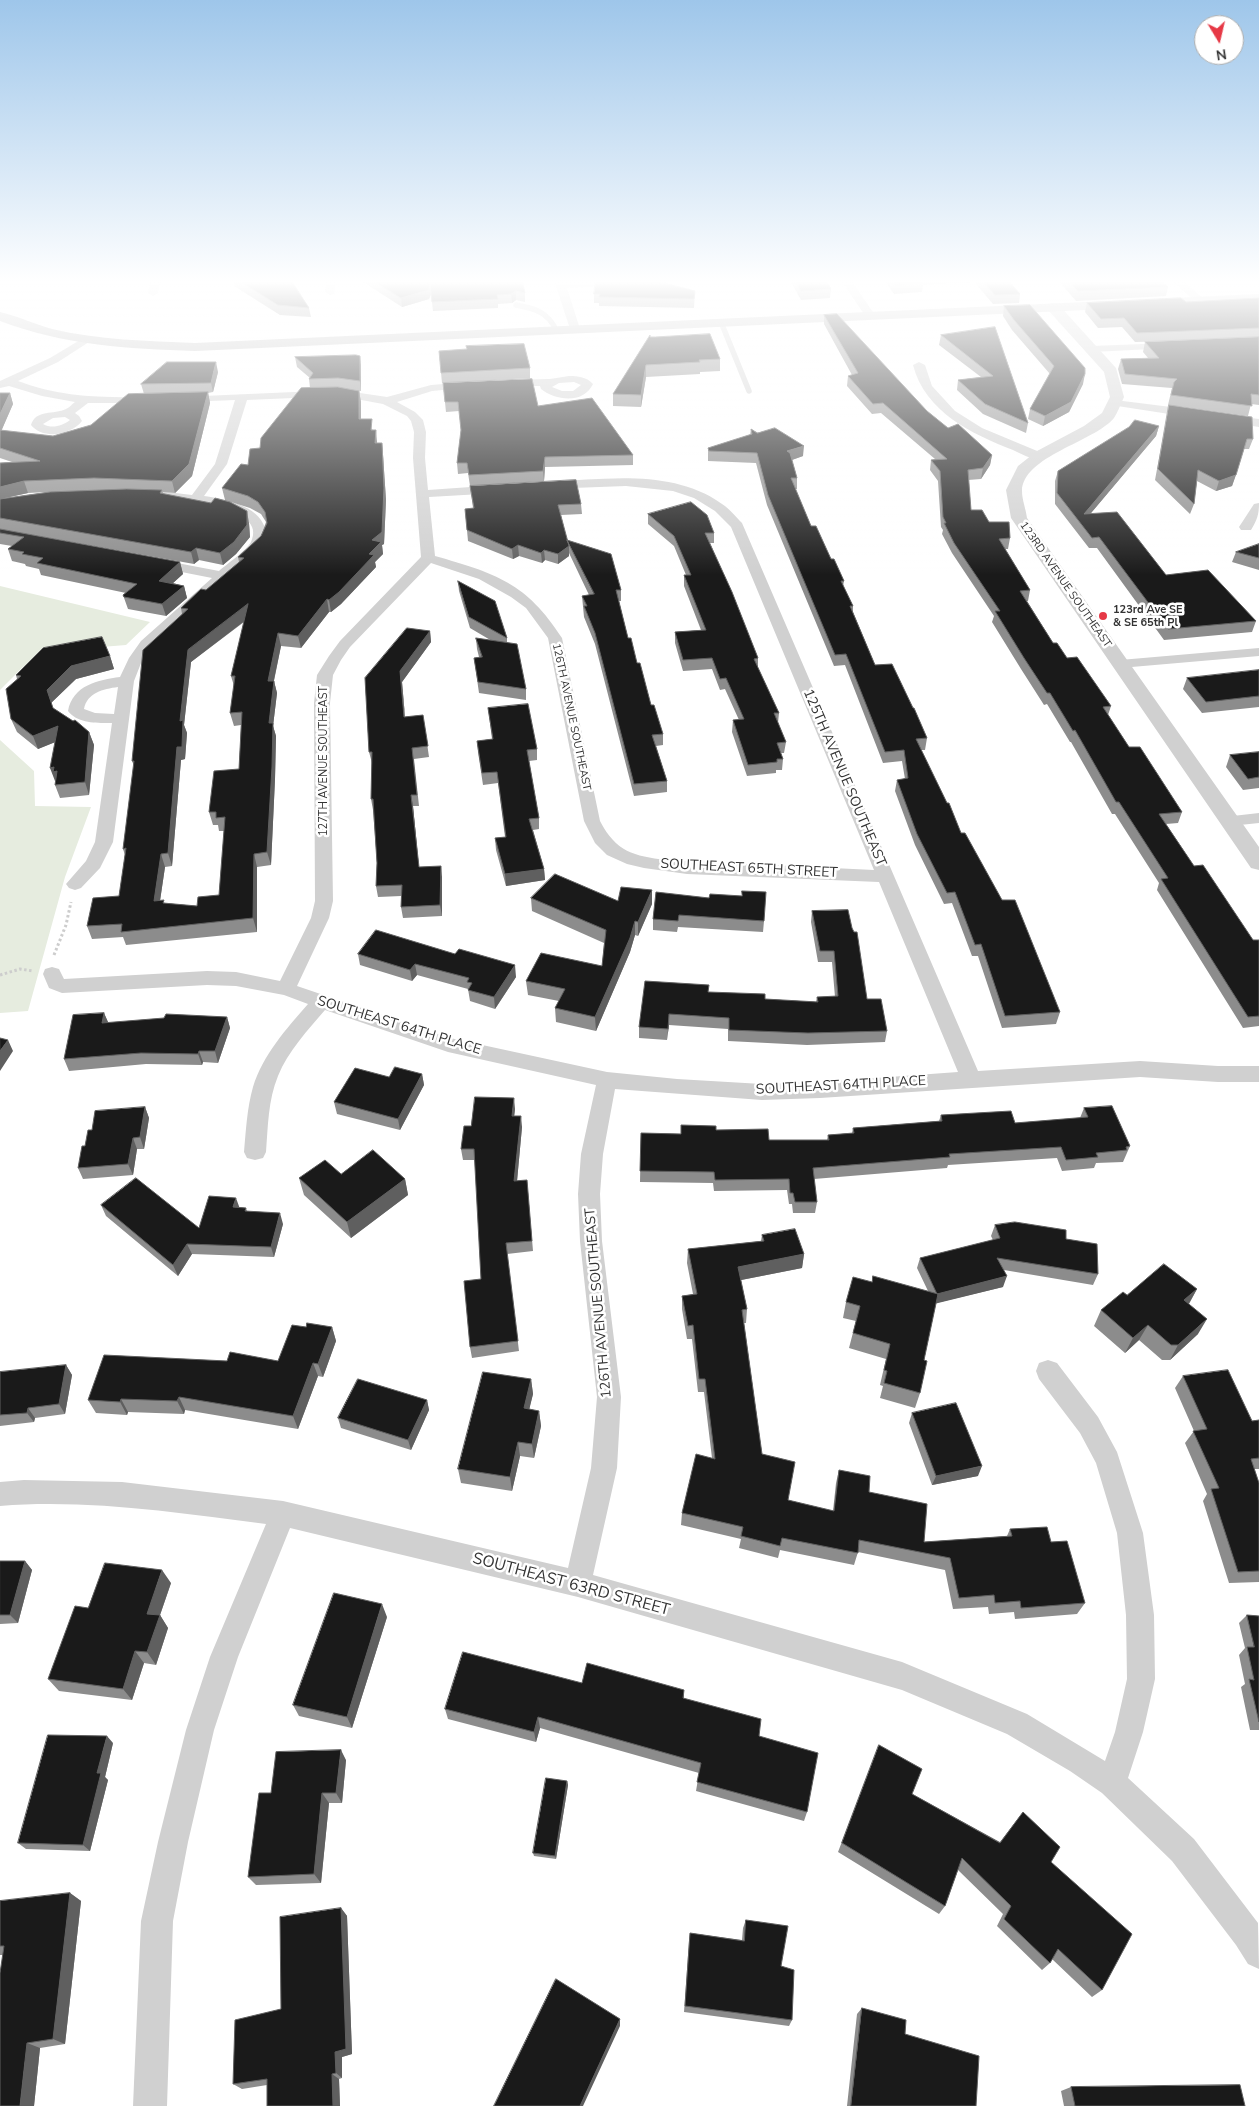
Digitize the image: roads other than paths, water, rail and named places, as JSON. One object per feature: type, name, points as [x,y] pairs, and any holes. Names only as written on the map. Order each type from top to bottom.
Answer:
[{"type":"street","points":[[4,384],[16,378]]},
{"type":"street","points":[[924,378],[928,390],[957,418],[970,427],[1038,456]]},
{"type":"street","points":[[1115,378],[1117,383],[1115,403],[1259,423]]},
{"type":"street","points":[[387,401],[431,388],[550,382]]},
{"type":"street","points":[[4,384],[86,399],[158,400]]},
{"type":"street","points":[[176,399],[340,393],[387,401],[405,410],[417,420],[420,432],[419,458],[428,558]]},
{"type":"street","points":[[195,500],[221,464],[242,396]]},
{"type":"street","points":[[67,414],[86,399]]},
{"type":"street","name":"123RD AVENUE SOUTHEAST","points":[[1115,403],[1107,416],[1096,427],[1038,456],[1022,470],[1015,483],[1014,505],[1019,518],[1259,863]]},
{"type":"street","name":"125TH AVENUE SOUTHEAST","points":[[539,487],[637,482],[674,487],[712,501],[737,526],[971,1078]]},
{"type":"street","points":[[423,494],[510,489]]},
{"type":"street","points":[[75,884],[94,864],[104,842],[126,681],[131,669],[146,644],[257,544],[261,536],[261,528],[249,513],[236,508],[195,500],[148,495]]},
{"type":"street","points":[[1246,527],[1259,507]]},
{"type":"street","name":"126TH AVENUE SOUTHEAST","points":[[428,558],[487,576],[518,593],[548,625],[555,638],[592,821],[598,835],[606,845],[616,852]]},
{"type":"street","name":"127TH AVENUE SOUTHEAST","points":[[286,989],[320,918],[324,901],[322,703],[325,675],[345,644],[428,558]]},
{"type":"street","points":[[143,561],[220,576]]},
{"type":"street","points":[[1120,664],[1259,652]]},
{"type":"street","points":[[122,719],[92,718],[76,711],[76,704],[91,689],[108,683],[126,681]]},
{"type":"street","points":[[1230,821],[1259,818]]},
{"type":"street","name":"SOUTHEAST 65TH STREET","points":[[616,852],[654,864],[686,868],[885,876]]},
{"type":"street","points":[[52,968],[56,983],[62,986],[207,978],[236,979],[286,989]]},
{"type":"street","name":"SOUTHEAST 64TH PLACE","points":[[286,989],[448,1045],[607,1080],[677,1088],[762,1092],[820,1090],[971,1078],[1140,1070],[1259,1074]]},
{"type":"street","points":[[255,1152],[259,1108],[264,1084],[289,1041],[320,1002]]},
{"type":"street","name":"126TH AVENUE SOUTHEAST","points":[[578,1584],[604,1468],[609,1397],[591,1240],[589,1194],[592,1154],[607,1080]]},
{"type":"street","points":[[1048,1371],[1089,1425],[1108,1460],[1130,1533],[1140,1615],[1141,1679],[1129,1732],[1112,1783],[1183,1850],[1247,1934],[1259,1953]]},
{"type":"street","name":"SOUTHEAST 63RD STREET","points":[[0,1494],[24,1492],[122,1494],[283,1514],[578,1584],[902,1676],[1018,1724],[1080,1761],[1112,1783]]},
{"type":"street","points":[[150,2106],[157,1921],[172,1842],[200,1730],[224,1657],[283,1514]]},
{"type":"lane","points":[[744,378],[749,392]]},
{"type":"place","name":"123rd Ave SE & SE 65th Pl","points":[[1103,616]]}]
